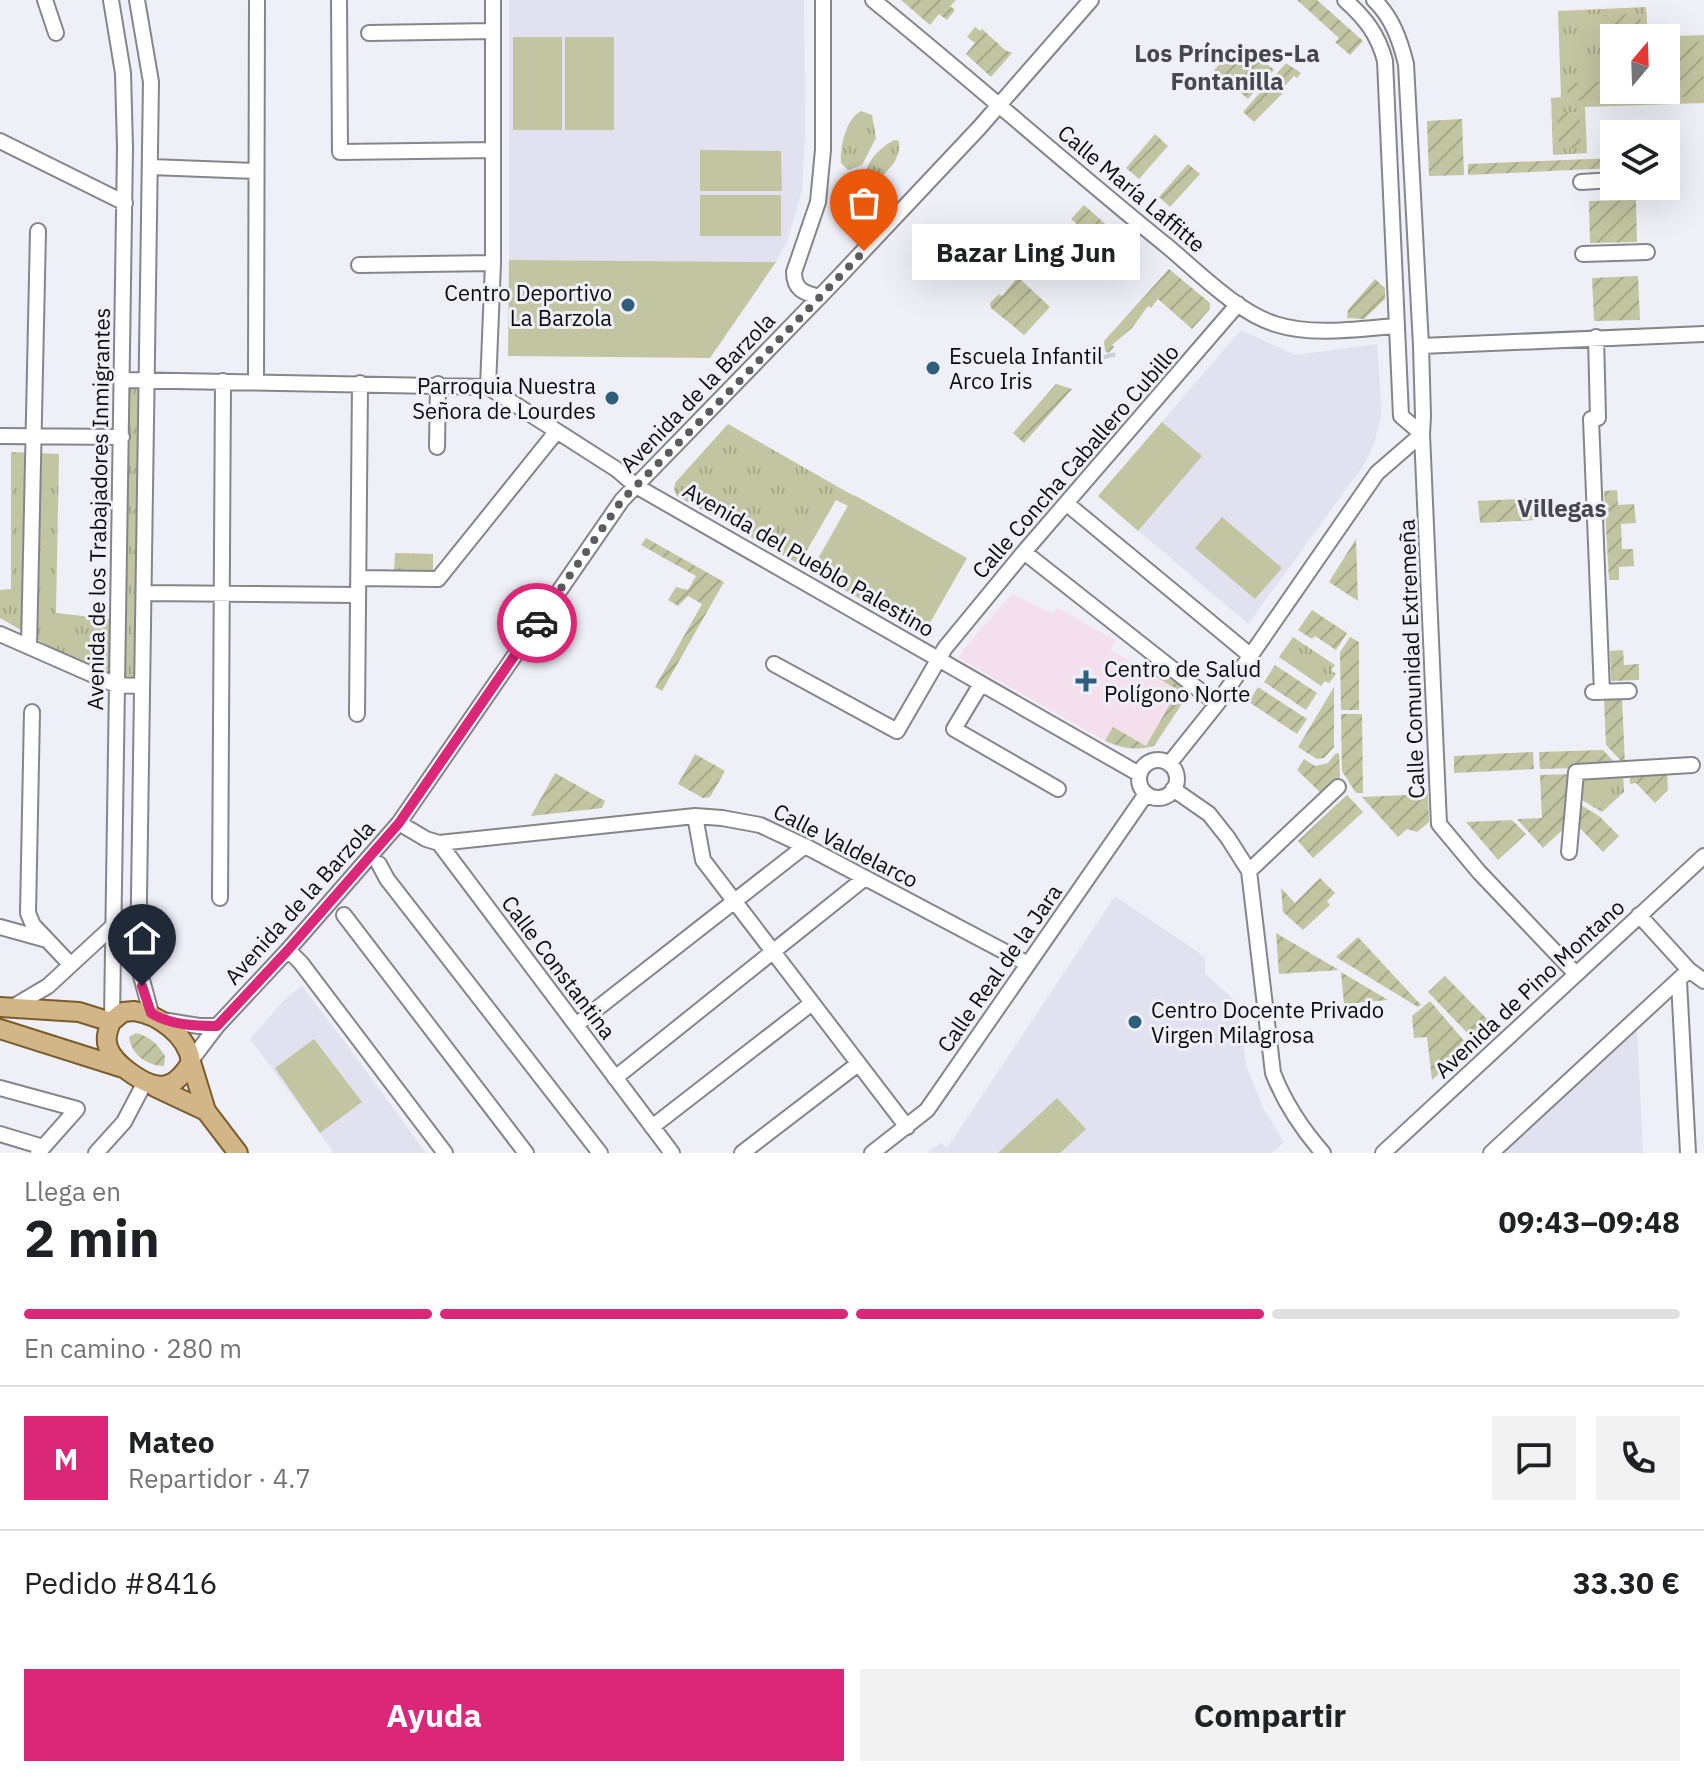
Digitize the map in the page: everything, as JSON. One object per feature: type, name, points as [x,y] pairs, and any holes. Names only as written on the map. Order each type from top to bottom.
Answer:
[{"type":"main road","points":[[5,1008],[79,1012],[111,1020]]},
{"type":"main road","points":[[206,1111],[125,1069],[112,1056],[107,1045],[111,1020],[123,1012],[156,1016],[185,1046],[206,1111],[238,1153]]},
{"type":"main road","points":[[0,1029],[125,1069]]},
{"type":"main road","points":[[149,1084],[167,1086],[175,1082],[192,1060]]},
{"type":"street","points":[[45,0],[56,33]]},
{"type":"street","name":"Avenida de los Trabajadores Inmigrantes","points":[[111,0],[123,73],[125,203],[111,1020]]},
{"type":"street","points":[[137,0],[151,82],[138,965],[156,1016],[199,1026],[217,1026]]},
{"type":"street","points":[[256,382],[257,0]]},
{"type":"street","points":[[339,0],[340,152],[493,150]]},
{"type":"street","points":[[488,387],[493,263],[493,0]]},
{"type":"street","points":[[820,297],[802,292],[794,282],[794,272],[818,202],[821,176],[823,0]]},
{"type":"street","name":"Calle María Laffitte","points":[[873,0],[1000,104],[1084,179],[1238,304],[1272,323],[1291,328],[1322,330],[1396,326]]},
{"type":"street","name":"Avenida de la Barzola","points":[[192,1060],[217,1026],[399,823],[614,511],[820,297],[1000,104],[1091,0]]},
{"type":"street","points":[[1169,764],[1217,704],[1377,473],[1422,434],[1401,416],[1385,61],[1382,48],[1367,20],[1345,0]]},
{"type":"street","name":"Calle Comunidad Extremeña","points":[[1374,0],[1390,20],[1401,42],[1406,64],[1421,346],[1439,824],[1479,872],[1576,974]]},
{"type":"street","points":[[369,33],[492,31]]},
{"type":"street","points":[[0,141],[125,203]]},
{"type":"street","points":[[151,167],[255,171]]},
{"type":"street","points":[[1581,182],[1600,181]]},
{"type":"street","points":[[29,647],[38,231]]},
{"type":"street","points":[[1583,254],[1647,252]]},
{"type":"street","points":[[359,265],[493,263]]},
{"type":"street","name":"Calle Concha Caballero Cubillo","points":[[774,664],[897,731],[942,653],[1024,552],[1238,304]]},
{"type":"street","points":[[1421,346],[1704,334]]},
{"type":"street","points":[[1596,337],[1598,418],[1591,419],[1598,692],[1629,691]]},
{"type":"street","name":"Avenida del Pueblo Palestino","points":[[123,380],[488,387],[636,486],[942,653],[981,684],[1139,774]]},
{"type":"street","points":[[220,898],[223,381]]},
{"type":"street","points":[[357,714],[360,383]]},
{"type":"street","points":[[437,447],[438,384]]},
{"type":"street","points":[[358,578],[438,579],[557,431]]},
{"type":"street","points":[[0,436],[122,437]]},
{"type":"street","points":[[1066,503],[1251,656]]},
{"type":"street","points":[[1024,552],[1217,704]]},
{"type":"street","points":[[144,593],[358,595]]},
{"type":"street","points":[[0,634],[116,685],[142,686]]},
{"type":"street","points":[[981,684],[954,729],[1058,789]]},
{"type":"street","points":[[32,712],[28,913],[33,925],[70,964]]},
{"type":"street","points":[[1151,761],[1169,764],[1176,775],[1173,789],[1164,796],[1146,794],[1139,774],[1151,761]]},
{"type":"street","points":[[1569,852],[1576,772],[1692,765]]},
{"type":"street","points":[[1249,871],[1338,787]]},
{"type":"street","points":[[1173,789],[1209,814],[1249,871],[1273,1073],[1284,1101],[1323,1153]]},
{"type":"street","name":"Calle Real de la Jara","points":[[872,1153],[927,1110],[1146,794]]},
{"type":"street","points":[[695,816],[703,860],[907,1127]]},
{"type":"street","name":"Calle Valdelarco","points":[[439,843],[695,816],[760,825],[1028,964]]},
{"type":"street","name":"Calle Constantina","points":[[399,823],[439,843],[672,1153]]},
{"type":"street","points":[[576,1025],[805,846]]},
{"type":"street","name":"Avenida de Pino Montano","points":[[1383,1153],[1704,856]]},
{"type":"street","points":[[379,864],[387,879],[600,1153]]},
{"type":"street","points":[[615,1078],[865,878]]},
{"type":"street","points":[[344,915],[526,1153]]},
{"type":"street","points":[[1639,915],[1684,975],[1688,1153]]},
{"type":"street","points":[[5,1008],[48,986],[113,926]]},
{"type":"street","points":[[0,927],[48,940]]},
{"type":"street","points":[[288,950],[445,1153]]},
{"type":"street","points":[[1684,975],[1704,981]]},
{"type":"street","points":[[1491,1153],[1684,975]]},
{"type":"street","points":[[652,1127],[812,1003]]},
{"type":"street","points":[[742,1153],[858,1064]]},
{"type":"street","points":[[96,1153],[124,1122],[149,1084]]},
{"type":"street","points":[[0,1088],[77,1109],[40,1150],[0,1134]]},
{"type":"shaded area","points":[[509,0],[804,0],[802,190],[788,239],[776,262],[509,260]]},
{"type":"shaded area","points":[[1241,330],[1295,355],[1377,344],[1381,415],[1374,444],[1365,463],[1248,624],[1098,496]]},
{"type":"shaded area","name":"Centro de Salud Polígono Norte","points":[[1012,594],[1052,614],[1057,608],[1115,640],[1110,650],[1142,668],[1149,660],[1189,693],[1154,746],[1125,749],[1105,741],[959,658]]},
{"type":"shaded area","name":"Centro Docente Privado Virgen Milagrosa","points":[[1115,896],[1205,958],[1205,974],[1236,1001],[1247,1068],[1264,1110],[1284,1142],[1272,1153],[927,1153],[941,1143],[947,1148]]},
{"type":"shaded area","points":[[302,986],[426,1153],[332,1153],[250,1039],[285,999]]},
{"type":"shaded area","points":[[1637,1029],[1643,1153],[1503,1153]]},
{"type":"green space","points":[[901,0],[956,0],[950,6],[955,10],[947,20],[939,14],[930,25]]},
{"type":"green space","points":[[1297,0],[1317,0],[1363,41],[1350,55],[1335,42],[1339,38]]},
{"type":"green space","points":[[1646,7],[1647,24],[1600,24],[1600,104],[1674,104],[1585,107],[1587,153],[1553,155],[1551,98],[1561,97],[1558,11]]},
{"type":"green space","points":[[1640,14],[1641,24],[1605,24],[1604,15]]},
{"type":"green space","points":[[975,27],[1012,53],[991,77],[966,54],[975,43],[967,37]]},
{"type":"green space","points":[[1704,35],[1704,103],[1680,104],[1680,36]]},
{"type":"green space","points":[[513,37],[562,37],[562,130],[513,130]]},
{"type":"green space","points":[[565,37],[614,37],[614,130],[565,130]]},
{"type":"green space","points":[[1240,41],[1274,70],[1248,99],[1214,70]]},
{"type":"green space","points":[[1702,41],[1704,96],[1680,97],[1680,42]]},
{"type":"green space","points":[[1286,63],[1301,73],[1297,78],[1294,76],[1281,90],[1283,93],[1254,122],[1243,112]]},
{"type":"green space","points":[[1600,82],[1600,100],[1568,101],[1567,83]]},
{"type":"green space","points":[[861,111],[872,115],[876,138],[862,165],[848,170],[841,163],[843,141],[851,120]]},
{"type":"green space","points":[[1557,112],[1579,112],[1581,148],[1559,148]]},
{"type":"green space","points":[[1462,119],[1464,175],[1429,176],[1427,121]]},
{"type":"green space","points":[[1155,134],[1168,146],[1139,179],[1126,168]]},
{"type":"green space","points":[[894,140],[899,141],[899,147],[894,163],[877,180],[867,180],[870,162]]},
{"type":"green space","points":[[700,150],[781,151],[782,191],[700,191]]},
{"type":"green space","points":[[1600,159],[1600,169],[1468,175],[1468,164]]},
{"type":"green space","points":[[1188,164],[1200,174],[1170,207],[1159,197]]},
{"type":"green space","points":[[700,195],[781,195],[781,236],[700,236]]},
{"type":"green space","points":[[1636,200],[1637,242],[1590,243],[1589,201]]},
{"type":"green space","points":[[1084,205],[1127,243],[1101,272],[1093,265],[1104,248],[1071,219]]},
{"type":"green space","name":"Centro Deportivo La Barzola","points":[[509,260],[776,262],[710,358],[508,356]]},
{"type":"green space","points":[[1169,269],[1210,303],[1210,309],[1192,329],[1158,299],[1151,308],[1148,306],[1108,353],[1105,351],[1104,341]]},
{"type":"green space","points":[[1638,276],[1640,320],[1594,321],[1592,278]]},
{"type":"green space","points":[[1018,277],[1050,307],[1024,335],[991,308],[990,303],[999,294],[1002,296]]},
{"type":"green space","points":[[1375,279],[1385,288],[1385,299],[1364,319],[1347,318],[1348,310]]},
{"type":"green space","points":[[123,380],[147,380],[142,686],[116,685],[0,618],[0,590],[11,589],[11,452],[59,454],[56,613],[118,620]]},
{"type":"green space","points":[[1056,384],[1072,389],[1024,443],[1013,433]]},
{"type":"green space","points":[[1162,422],[1202,456],[1138,531],[1098,496]]},
{"type":"green space","points":[[728,424],[854,496],[848,506],[836,500],[799,564],[677,496],[675,483]]},
{"type":"green space","points":[[1617,490],[1618,505],[1634,504],[1636,523],[1621,524],[1622,549],[1633,549],[1634,566],[1619,567],[1619,580],[1609,580],[1604,491]]},
{"type":"green space","points":[[854,495],[967,558],[923,635],[811,571]]},
{"type":"green space","points":[[1536,498],[1537,520],[1480,523],[1478,501]]},
{"type":"green space","points":[[1222,517],[1282,568],[1255,599],[1195,548]]},
{"type":"green space","points":[[646,538],[724,582],[662,691],[655,687],[702,604],[688,596],[678,606],[668,600],[676,587],[688,590],[696,576],[641,545]]},
{"type":"green space","points":[[1356,539],[1358,601],[1329,582]]},
{"type":"green space","points":[[395,553],[433,554],[433,577],[394,576]]},
{"type":"green space","points":[[1312,610],[1347,633],[1336,650],[1315,636],[1312,639],[1298,630]]},
{"type":"green space","points":[[1293,637],[1335,665],[1331,670],[1336,674],[1329,683],[1325,681],[1321,686],[1279,657]]},
{"type":"green space","points":[[1350,637],[1359,642],[1359,710],[1341,710],[1340,652]]},
{"type":"green space","points":[[1623,650],[1624,665],[1639,664],[1639,680],[1611,681],[1610,651]]},
{"type":"green space","points":[[1149,660],[1189,693],[1154,746],[1129,748],[1105,741],[1113,727],[1146,746],[1178,690],[1143,669]]},
{"type":"green space","points":[[1275,665],[1317,693],[1306,710],[1264,682]]},
{"type":"green space","points":[[1258,687],[1307,719],[1297,734],[1249,702]]},
{"type":"green space","points":[[1334,687],[1334,747],[1324,758],[1317,759],[1298,747]]},
{"type":"green space","points":[[1622,698],[1625,765],[1606,745],[1604,699]]},
{"type":"green space","points":[[1341,714],[1362,714],[1363,793],[1356,793],[1342,771]]},
{"type":"green space","points":[[1603,750],[1619,767],[1540,769],[1539,752]]},
{"type":"green space","points":[[1533,752],[1534,769],[1454,773],[1454,756]]},
{"type":"green space","points":[[1339,753],[1340,778],[1323,795],[1297,770],[1304,759],[1315,766],[1328,763]]},
{"type":"green space","points":[[695,754],[725,771],[710,797],[703,798],[678,784]]},
{"type":"green space","points":[[1667,770],[1668,790],[1655,803],[1636,783],[1630,784],[1630,771]]},
{"type":"green space","points":[[555,773],[605,801],[602,808],[531,816]]},
{"type":"green space","points":[[1623,773],[1624,792],[1602,812],[1577,797],[1578,774]]},
{"type":"green space","points":[[1574,774],[1570,823],[1543,848],[1517,819],[1542,818],[1540,775]]},
{"type":"green space","points":[[1428,794],[1429,822],[1417,832],[1407,829],[1398,837],[1362,797]]},
{"type":"green space","points":[[1347,795],[1363,812],[1313,858],[1298,841]]},
{"type":"green space","points":[[1576,802],[1599,816],[1619,836],[1603,852],[1574,822]]},
{"type":"green space","points":[[1512,820],[1526,834],[1498,860],[1466,822]]},
{"type":"green space","points":[[1320,878],[1335,893],[1327,901],[1330,905],[1303,930],[1283,912],[1281,888],[1295,903]]},
{"type":"green space","points":[[1276,933],[1339,970],[1279,974]]},
{"type":"green space","points":[[1358,937],[1421,1005],[1418,1007],[1336,957]]},
{"type":"green space","points":[[1341,972],[1388,1000],[1344,1004]]},
{"type":"green space","points":[[1445,976],[1493,1025],[1475,1041],[1428,992]]},
{"type":"green space","points":[[1430,1001],[1466,1043],[1466,1050],[1432,1080],[1427,1037],[1414,1038],[1412,1016]]},
{"type":"green space","points":[[136,1033],[159,1047],[165,1056],[164,1066],[152,1064],[136,1054],[129,1037]]},
{"type":"green space","points":[[314,1039],[362,1102],[320,1133],[275,1068]]},
{"type":"green space","points":[[1057,1098],[1086,1129],[1060,1153],[998,1153]]},
{"type":"tunnel","points":[[1108,354],[1109,358]]},
{"type":"way so far","points":[[537,623],[622,500],[864,251]]},
{"type":"place","name":"Bazar Ling Jun","points":[[864,251]]},
{"type":"place","name":"Centro Deportivo La Barzola","points":[[628,305]]},
{"type":"place","name":"Escuela Infantil Arco Iris","points":[[933,368]]},
{"type":"place","name":"Parroquia Nuestra Señora de Lourdes","points":[[612,398]]},
{"type":"place","name":"Centro de Salud Polígono Norte","points":[[1086,681]]},
{"type":"place","name":"Centro Docente Privado Virgen Milagrosa","points":[[1135,1022]]},
{"type":"district","name":"Los Príncipes-La Fontanilla","points":[[1227,67]]},
{"type":"district","name":"Villegas","points":[[1562,508]]},
{"type":"route","points":[[142,986],[151,1013],[162,1020],[217,1026],[399,823],[537,623]]}]
